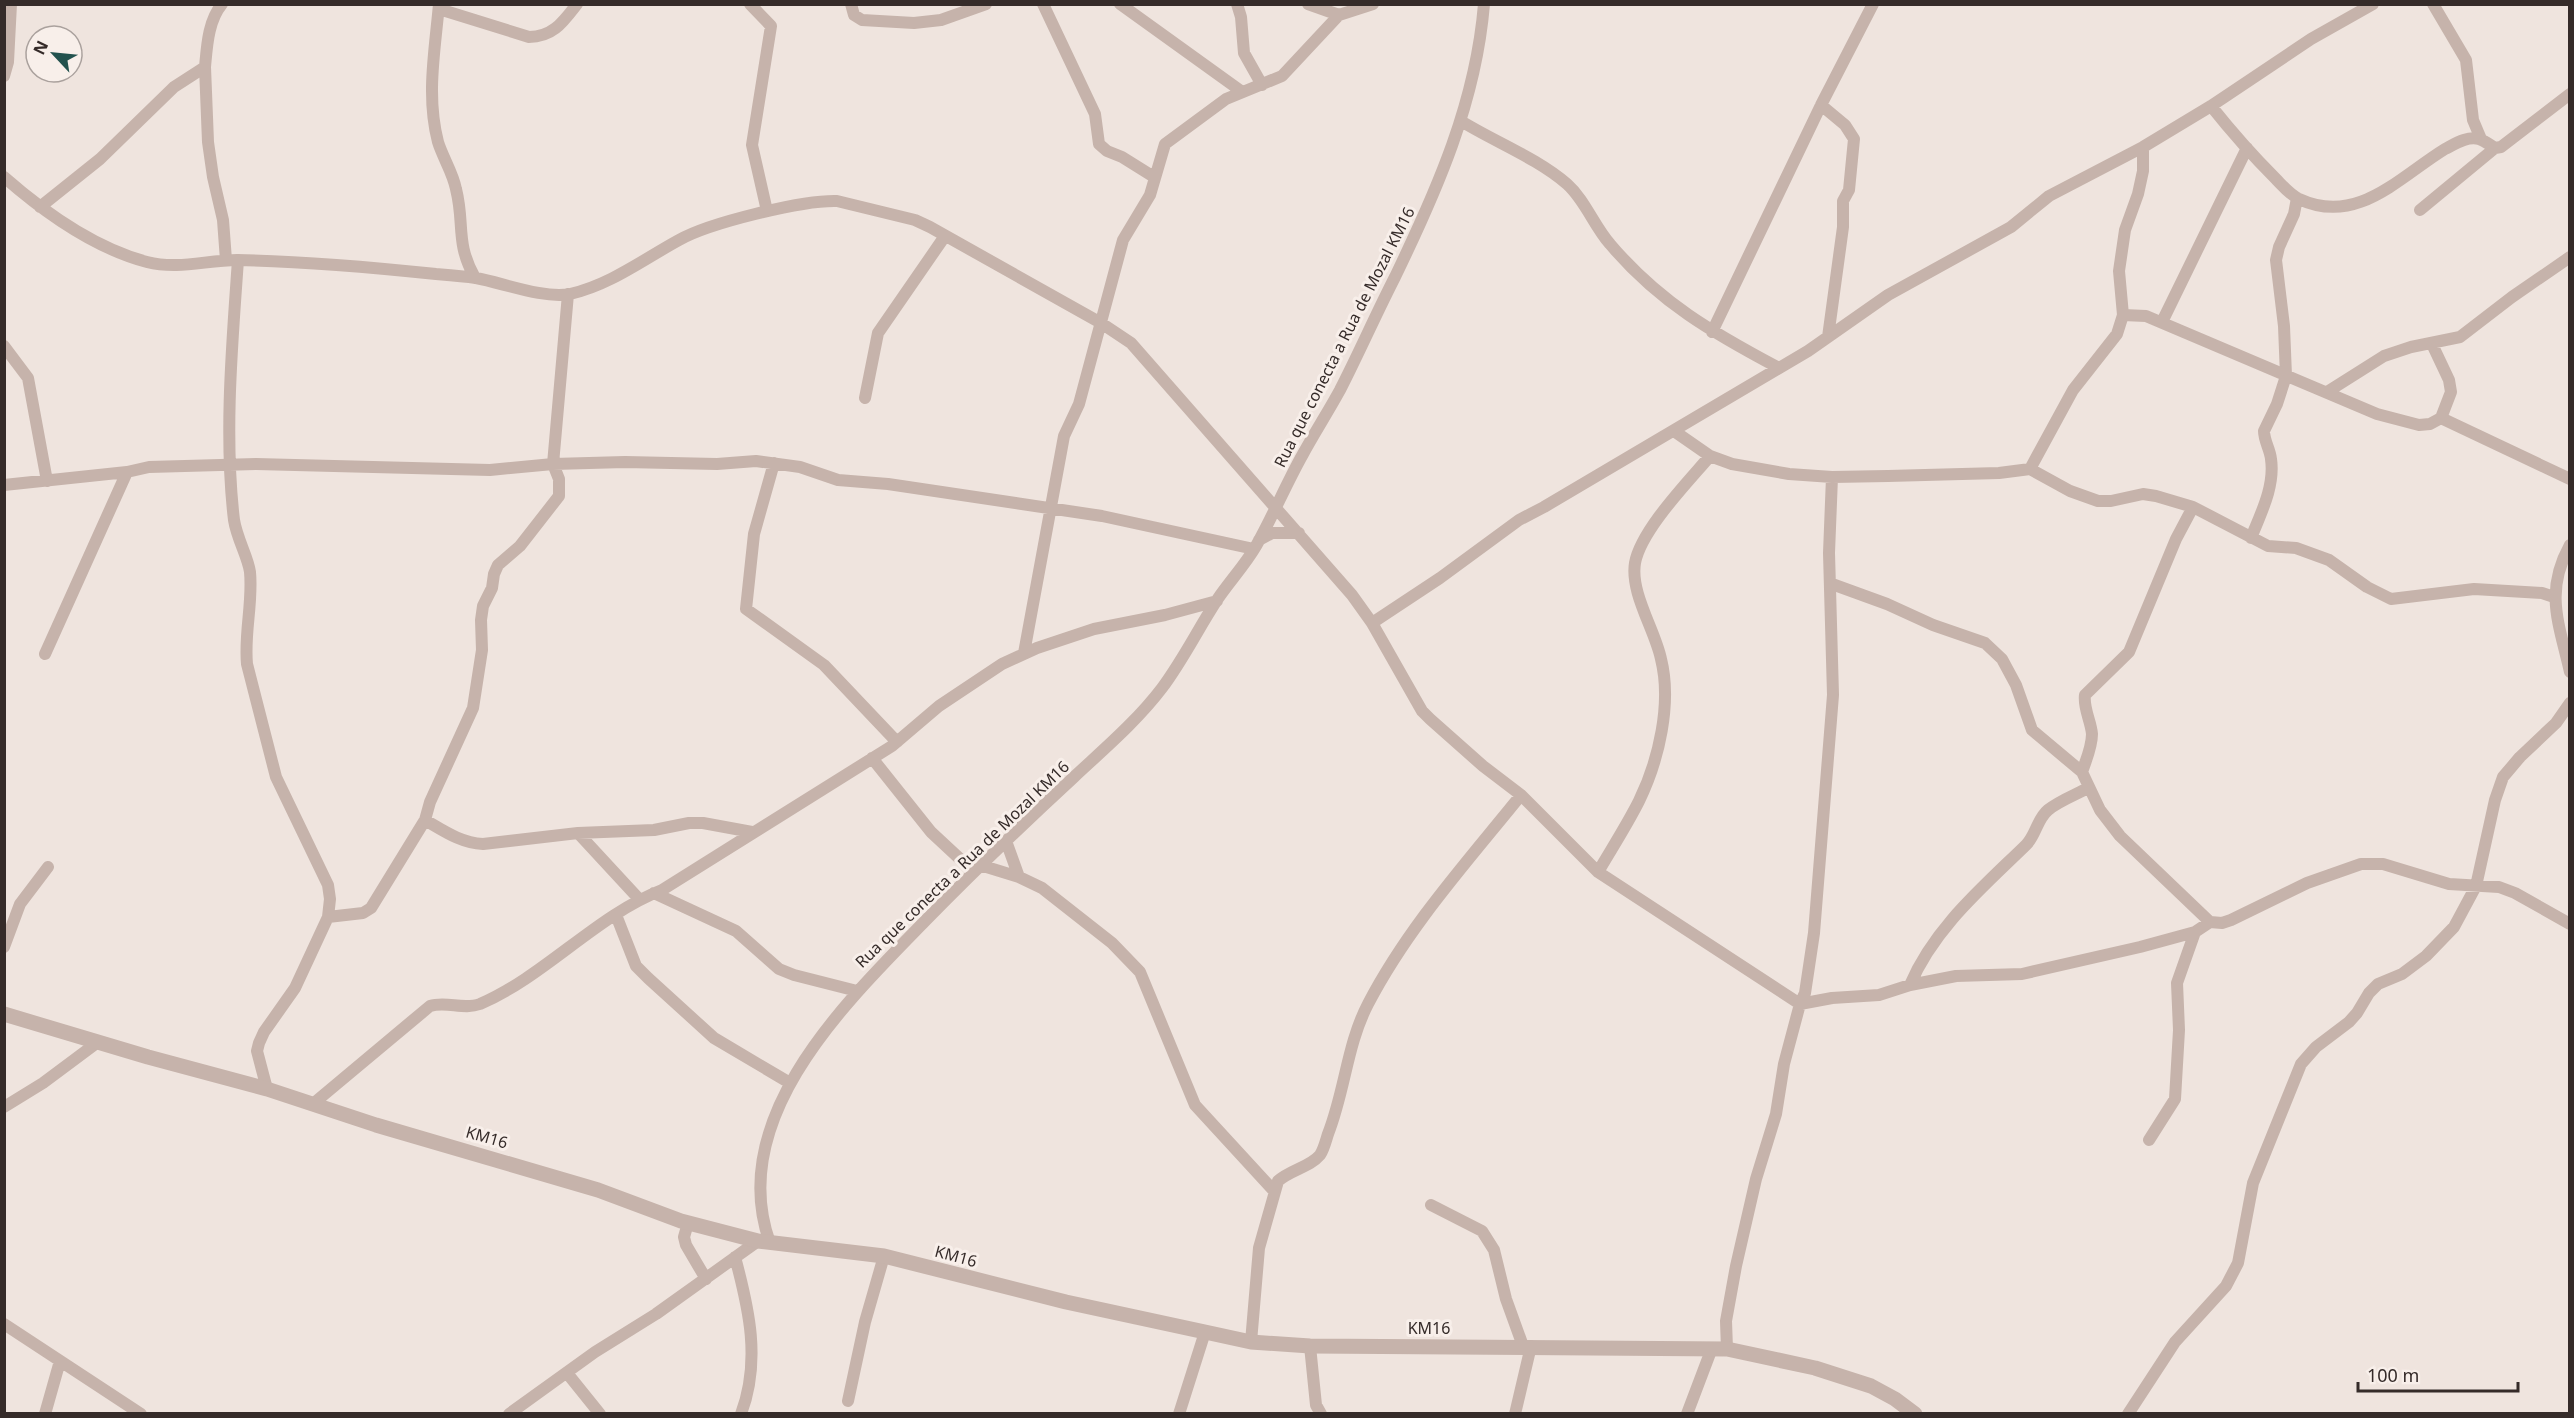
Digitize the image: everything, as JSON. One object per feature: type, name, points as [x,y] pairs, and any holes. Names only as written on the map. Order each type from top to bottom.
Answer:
[{"type":"street","points":[[4,76],[8,62],[10,4]]},
{"type":"street","points":[[222,4],[209,34],[205,67],[208,142],[213,177],[232,260],[230,465],[238,542],[249,569],[249,616],[245,645],[250,677],[276,777],[328,885],[330,899],[328,916],[295,988],[258,1043],[257,1051],[267,1089]]},
{"type":"street","points":[[475,278],[463,252],[456,189],[438,142],[432,106],[431,84],[439,7],[529,37],[541,37],[561,24],[577,4]]},
{"type":"street","points":[[750,4],[771,26],[752,145],[766,212]]},
{"type":"street","points":[[851,4],[855,15],[862,20],[914,23],[941,20],[986,4]]},
{"type":"street","points":[[1043,4],[1095,114],[1099,144],[1107,151],[1122,156],[1154,177]]},
{"type":"street","points":[[1120,4],[1241,92]]},
{"type":"street","points":[[1237,4],[1241,18],[1244,53],[1262,85]]},
{"type":"street","points":[[1308,4],[1339,15]]},
{"type":"street","points":[[1024,653],[1060,452],[1079,404],[1123,240],[1150,195],[1165,144],[1226,99],[1282,76],[1339,15],[1373,4]]},
{"type":"street","name":"Rua que conecta a Rua de Mozal KM16","points":[[764,1242],[760,1189],[763,1157],[772,1122],[790,1083],[857,991],[977,868],[1040,811],[1160,691],[1185,656],[1217,601],[1257,545],[1300,460],[1339,392],[1432,199],[1461,121],[1481,45],[1484,4]]},
{"type":"street","points":[[1712,332],[1821,105],[1873,4]]},
{"type":"street","points":[[1372,623],[1440,578],[1519,520],[1779,368],[1888,295],[2011,226],[2049,196],[2143,147],[2211,106],[2311,39],[2373,4]]},
{"type":"street","points":[[2433,4],[2466,60],[2473,120],[2481,140]]},
{"type":"street","points":[[40,207],[100,159],[174,87],[205,67]]},
{"type":"street","points":[[2420,210],[2495,148],[2501,147],[2570,94]]},
{"type":"street","points":[[1821,105],[1845,125],[1854,139],[1849,190],[1843,201],[1843,226],[1828,337]]},
{"type":"street","points":[[2211,106],[2247,148],[2297,198],[2330,208],[2354,206],[2378,195],[2456,143],[2471,138],[2481,140],[2495,148]]},
{"type":"street","points":[[1461,121],[1495,142],[1545,167],[1566,183],[1574,191],[1610,244],[1661,296],[1712,332],[1779,368]]},
{"type":"street","points":[[2030,469],[2073,390],[2117,334],[2123,315],[2119,271],[2125,230],[2138,194],[2143,171],[2143,147]]},
{"type":"street","points":[[2162,322],[2247,148]]},
{"type":"street","points":[[4,177],[60,222],[109,248],[168,266],[232,260],[378,268],[475,278],[544,293],[568,294],[620,274],[681,238],[766,212],[824,201],[837,201],[915,220],[1101,322],[1131,343],[1352,595],[1372,623],[1422,711],[1483,766],[1521,795],[1598,872],[1800,1004],[1832,998],[1879,995],[1956,976],[2022,974],[2140,947],[2195,932],[2210,922],[2222,923],[2231,920],[2307,883],[2361,864],[2383,864],[2402,868],[2449,884],[2499,887],[2515,893],[2570,924]]},
{"type":"street","points":[[2251,537],[2263,511],[2272,472],[2271,457],[2264,431],[2277,404],[2286,376],[2284,326],[2276,260],[2279,247],[2294,214],[2297,198]]},
{"type":"street","points":[[865,398],[878,333],[945,236]]},
{"type":"street","points":[[2326,392],[2384,356],[2411,346],[2448,341],[2466,333],[2493,310],[2570,257]]},
{"type":"street","points":[[328,916],[363,913],[371,908],[424,820],[473,708],[482,650],[481,612],[492,588],[494,574],[498,565],[520,546],[559,495],[559,479],[553,464],[568,294]]},
{"type":"street","points":[[2123,315],[2146,316],[2162,322],[2377,414],[2396,420],[2430,424],[2441,418],[2451,392],[2450,380],[2432,344]]},
{"type":"street","points":[[4,346],[28,378],[47,481]]},
{"type":"street","points":[[2441,418],[2570,479]]},
{"type":"street","points":[[1674,431],[1710,456],[1732,464],[1789,474],[1832,477],[1999,473],[2030,469],[2070,491],[2098,501],[2111,501],[2142,494],[2193,507],[2268,546],[2296,548],[2330,560],[2367,587],[2391,599],[2423,597],[2457,590],[2548,595]]},
{"type":"street","points":[[1598,872],[1639,801],[1649,775],[1659,737],[1665,696],[1662,660],[1634,576],[1636,561],[1645,539],[1710,456]]},
{"type":"street","points":[[4,484],[127,472],[149,467],[230,465],[490,470],[553,464],[774,463],[800,467],[838,480],[888,484],[1051,508],[1257,545],[1272,533],[1299,533]]},
{"type":"street","points":[[774,463],[754,534],[746,609],[824,665],[897,742]]},
{"type":"street","points":[[45,654],[127,472]]},
{"type":"street","points":[[1688,1413],[1720,1349],[1756,1179],[1776,1114],[1784,1064],[1805,993],[1814,933],[1831,741],[1832,584],[1829,553],[1832,477]]},
{"type":"street","points":[[2082,772],[2092,735],[2084,701],[2085,695],[2128,651],[2176,539],[2193,507]]},
{"type":"street","points":[[2570,545],[2548,595],[2570,672]]},
{"type":"street","points":[[1832,584],[1887,604],[1933,625],[1985,643],[2002,658],[2016,685],[2032,730],[2082,772],[2100,810],[2120,836],[2210,922]]},
{"type":"street","points":[[314,1103],[430,1006],[438,1003],[472,1006],[483,1002],[541,968],[639,898],[654,893],[703,865],[897,742],[939,706],[1002,664],[1024,653],[1094,629],[1165,615],[1217,601]]},
{"type":"street","points":[[2128,1413],[2175,1342],[2226,1286],[2238,1263],[2253,1183],[2301,1064],[2316,1047],[2349,1022],[2378,984],[2402,974],[2440,943],[2454,927],[2476,886],[2495,800],[2503,777],[2569,708]]},
{"type":"street","points":[[872,758],[931,832],[977,868],[1019,877],[1042,888],[1097,930],[1140,972],[1195,1105],[1274,1191]]},
{"type":"street","points":[[1910,986],[1931,946],[1985,882],[2028,843],[2049,808],[2088,788]]},
{"type":"street","points":[[1251,1342],[1259,1248],[1278,1181],[1285,1174],[1314,1160],[1321,1153],[1334,1119],[1354,1039],[1367,1006],[1421,919],[1521,795]]},
{"type":"street","points":[[424,820],[469,843],[483,844],[578,833],[654,830],[689,823],[703,823],[752,832]]},
{"type":"street","points":[[578,833],[639,898]]},
{"type":"street","points":[[1006,841],[1019,877]]},
{"type":"street","points":[[4,947],[20,904],[48,867]]},
{"type":"street","points":[[654,893],[736,931],[779,969],[857,991]]},
{"type":"street","points":[[615,915],[636,966],[648,978],[714,1038],[790,1083]]},
{"type":"street","points":[[2149,1140],[2175,1100],[2179,1030],[2177,983],[2195,932]]},
{"type":"street","name":"KM16","points":[[4,1014],[314,1103],[376,1125],[598,1190],[688,1222],[764,1242],[884,1256],[1054,1300],[1251,1342],[1310,1346],[1720,1349],[1815,1368],[1871,1386],[1915,1413]]},
{"type":"street","points":[[4,1107],[43,1083],[98,1042]]},
{"type":"street","points":[[1431,1204],[1482,1231],[1494,1250],[1506,1299],[1527,1346],[1515,1413]]},
{"type":"street","points":[[688,1222],[684,1237],[706,1279]]},
{"type":"street","points":[[509,1413],[735,1257],[764,1242]]},
{"type":"street","points":[[848,1401],[865,1322],[884,1256]]},
{"type":"street","points":[[735,1257],[752,1330],[750,1372],[741,1413]]},
{"type":"street","points":[[4,1324],[141,1413]]},
{"type":"street","points":[[1179,1413],[1205,1332]]},
{"type":"street","points":[[1310,1346],[1316,1406],[1321,1413]]},
{"type":"street","points":[[45,1413],[60,1360]]},
{"type":"street","points":[[567,1373],[600,1413]]}]
